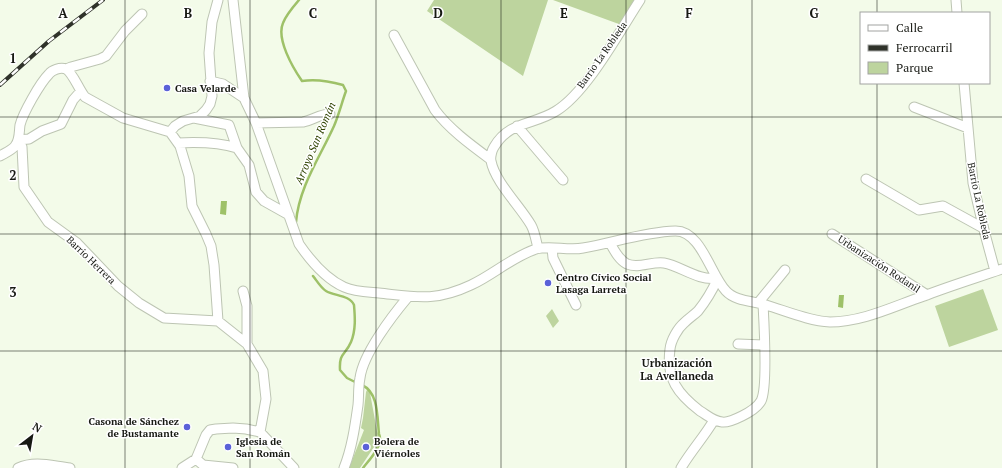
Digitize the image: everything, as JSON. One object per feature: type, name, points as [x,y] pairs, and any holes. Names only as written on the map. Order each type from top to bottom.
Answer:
[{"type":"street","points":[[170,132],[182,121],[200,116],[210,104],[212,96],[209,52],[212,22],[218,0]]},
{"type":"street","points":[[233,0],[244,98],[256,123],[299,244],[306,254],[325,273],[344,287],[355,291],[408,297],[437,296],[468,287],[521,256],[538,248],[581,249],[652,234],[674,231],[684,232],[690,235],[708,261],[716,279],[726,292],[735,298],[809,318],[834,322],[859,319],[999,270]]},
{"type":"street","name":"Barrio La Robleda","points":[[490,160],[493,149],[499,138],[507,131],[556,111],[569,100],[594,71],[640,0]]},
{"type":"street","points":[[956,0],[957,12]]},
{"type":"street","name":"Barrio Herrera","points":[[142,14],[125,31],[106,56],[66,69],[60,68],[53,71],[46,78],[28,106],[20,125],[18,140],[22,147],[24,187],[48,222],[77,243],[118,286],[139,304],[164,318],[218,321]]},
{"type":"street","points":[[394,35],[440,117],[490,160],[494,171],[532,227],[538,248]]},
{"type":"street","points":[[66,69],[71,74],[80,92],[85,97],[123,118],[170,132],[180,146],[189,176],[192,206],[211,246],[214,265],[218,321],[248,344],[263,371],[266,399],[260,432]]},
{"type":"street","points":[[210,81],[223,84],[244,98]]},
{"type":"street","name":"Barrio La Robleda","points":[[964,84],[973,183],[983,228],[999,270]]},
{"type":"street","points":[[0,156],[15,147],[18,140],[28,139],[42,131],[62,124],[73,100],[80,92]]},
{"type":"street","points":[[914,107],[968,128]]},
{"type":"street","points":[[256,123],[304,122],[309,121],[319,115],[330,114]]},
{"type":"street","points":[[194,118],[227,124],[232,132],[237,148],[249,165],[256,192],[259,197],[274,208],[289,215]]},
{"type":"street","points":[[517,126],[563,180]]},
{"type":"street","points":[[178,143],[209,143],[228,145],[237,148]]},
{"type":"street","points":[[866,179],[919,210],[943,206],[983,228]]},
{"type":"street","name":"Urbanización Rodanil","points":[[832,234],[927,295]]},
{"type":"street","points":[[610,243],[619,256],[627,263],[636,266],[660,262],[671,264],[708,279],[716,279]]},
{"type":"street","points":[[552,248],[553,258],[576,305]]},
{"type":"street","points":[[716,279],[708,298],[697,312],[683,324],[677,332],[670,348],[672,375],[679,392],[685,399],[714,420],[723,422],[750,412],[760,402],[763,394],[764,345],[761,304],[785,270]]},
{"type":"street","points":[[243,291],[247,306],[248,344]]},
{"type":"street","points":[[344,468],[349,454],[358,405],[359,383],[363,365],[393,314],[408,297]]},
{"type":"street","points":[[738,344],[764,345]]},
{"type":"street","points":[[681,468],[689,455],[708,431],[714,420]]},
{"type":"street","points":[[182,468],[196,459],[206,435],[210,430],[233,428],[260,432],[294,468]]},
{"type":"street","points":[[196,459],[203,465],[233,468]]},
{"type":"street","points":[[18,468],[40,463],[70,468]]},
{"type":"green space","points":[[434,0],[548,0],[523,76],[427,11]]},
{"type":"green space","points":[[553,0],[643,0],[627,27]]},
{"type":"green space","points":[[983,289],[998,330],[949,347],[935,306]]},
{"type":"green space","points":[[552,309],[559,321],[553,328],[546,316]]},
{"type":"green space","points":[[367,390],[370,393],[377,431],[380,438],[360,468],[349,468],[364,430],[361,428]]},
{"type":"shaded area","points":[[221,201],[227,201],[226,215],[220,214]]},
{"type":"shaded area","points":[[839,295],[844,295],[843,308],[838,307]]},
{"type":"waterway","name":"Arroyo San Román","points":[[296,222],[301,197],[311,172],[334,126],[346,91],[343,85],[333,82],[317,80],[302,81],[294,69],[286,53],[281,30],[286,17],[299,0]]},
{"type":"waterway","name":"Arroyo San Román","points":[[313,276],[326,291],[345,297],[354,305],[354,333],[349,346],[341,357],[340,370],[347,378],[357,383]]},
{"type":"waterway","name":"Arroyo San Román","points":[[362,385],[372,394],[376,406],[380,438],[378,447],[363,468]]},
{"type":"railway","points":[[0,85],[49,41],[103,0]]},
{"type":"place","name":"Casa Velarde","points":[[167,88]]},
{"type":"place","name":"Centro Cívico Social Lasaga Larreta","points":[[548,283]]},
{"type":"place","name":"Casona de Sánchez de Bustamante","points":[[187,427]]},
{"type":"place","name":"Iglesia de San Román","points":[[228,447]]},
{"type":"place","name":"Bolera de Viérnoles","points":[[366,447]]},
{"type":"district","name":"Urbanización La Avellaneda","points":[[677,369]]}]
